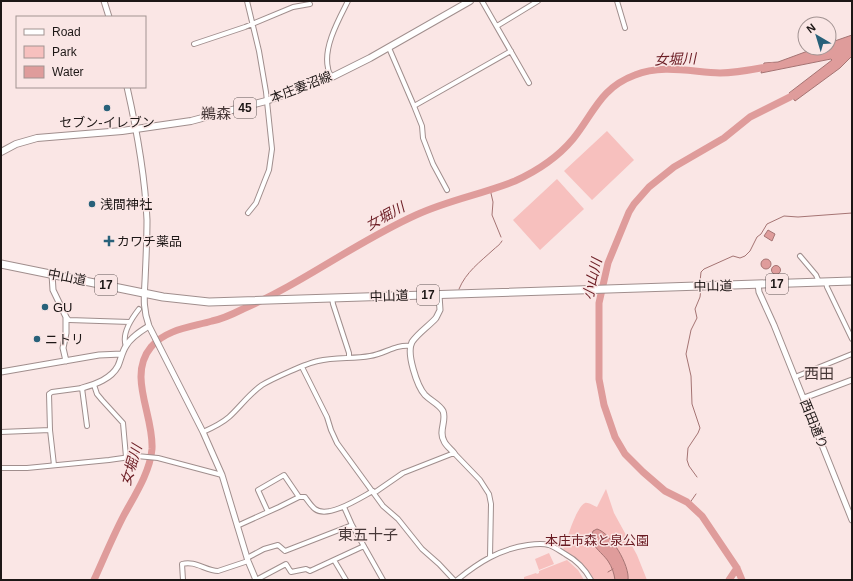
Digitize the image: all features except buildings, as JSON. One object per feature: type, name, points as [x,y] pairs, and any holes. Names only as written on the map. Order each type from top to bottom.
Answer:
[{"type":"highway","name":"中山道","points":[[1,264],[175,299],[212,302],[852,281]]},
{"type":"main road","name":"本庄妻沼線","points":[[1,152],[16,144],[37,138],[136,129],[191,121],[266,101],[332,77],[389,48],[470,1]]},
{"type":"street","points":[[104,1],[109,16]]},
{"type":"street","points":[[247,1],[259,51],[272,149],[269,170],[256,203],[248,213]]},
{"type":"street","points":[[332,77],[328,68],[329,46],[332,34],[348,1]]},
{"type":"street","points":[[482,1],[529,83]]},
{"type":"street","points":[[497,26],[538,1]]},
{"type":"street","points":[[617,1],[625,28]]},
{"type":"street","points":[[194,44],[252,25],[293,6],[310,4]]},
{"type":"street","points":[[389,48],[422,126],[422,138],[433,164],[447,190]]},
{"type":"street","points":[[414,106],[511,51]]},
{"type":"street","points":[[127,88],[142,168],[147,221],[144,308],[149,326],[203,432],[222,474],[247,560],[256,580],[286,564],[291,572],[306,569],[310,571],[364,546]]},
{"type":"street","points":[[800,256],[827,288],[852,339]]},
{"type":"street","points":[[52,274],[53,290],[66,317],[66,333],[63,348],[66,361]]},
{"type":"street","name":"西田通り","points":[[758,284],[759,292],[804,398],[852,520]]},
{"type":"street","points":[[439,295],[439,314],[413,341],[410,351],[418,383],[425,395],[442,409],[444,417],[442,436],[445,443],[480,480],[489,494],[491,504],[490,557]]},
{"type":"street","points":[[332,298],[350,353],[349,358]]},
{"type":"street","points":[[126,346],[124,341],[130,322],[139,309]]},
{"type":"street","points":[[66,317],[69,320],[130,322]]},
{"type":"street","points":[[54,465],[50,430],[50,394],[52,392],[94,385],[104,380],[115,371],[126,346],[132,338],[149,326]]},
{"type":"street","points":[[203,432],[226,419],[263,385],[318,360],[374,356],[400,345],[411,346]]},
{"type":"street","points":[[1,372],[98,355],[122,354]]},
{"type":"street","points":[[795,377],[852,354]]},
{"type":"street","points":[[302,367],[327,417],[337,443],[383,506],[398,519],[422,549],[455,580],[475,565],[501,551],[525,545],[539,544],[548,544],[575,560],[591,580]]},
{"type":"street","points":[[804,398],[852,380]]},
{"type":"street","points":[[94,385],[97,394],[123,423],[126,458]]},
{"type":"street","points":[[82,388],[88,426]]},
{"type":"street","points":[[1,432],[50,430]]},
{"type":"street","points":[[238,526],[299,497],[305,497],[315,509],[322,512],[344,507],[403,474],[454,453]]},
{"type":"street","points":[[1,468],[27,468],[137,456],[158,458],[222,474]]},
{"type":"street","points":[[268,512],[258,490],[284,475],[299,497]]},
{"type":"street","points":[[344,507],[352,525],[383,580]]},
{"type":"street","points":[[183,580],[182,564],[187,562],[218,572],[247,560],[264,549],[278,545],[285,551],[352,525]]},
{"type":"street","points":[[334,560],[346,580]]},
{"type":"green space","points":[[607,131],[634,160],[592,200],[564,171]]},
{"type":"green space","points":[[557,179],[584,209],[540,250],[513,220]]},
{"type":"green space","name":"本庄市森と泉公園","points":[[606,489],[614,513],[637,555],[647,580],[593,580],[581,563],[563,550],[578,511],[585,503],[597,507]]},
{"type":"green space","points":[[549,553],[554,564],[539,570],[535,559]]},
{"type":"green space","points":[[567,560],[578,570],[584,580],[524,580],[524,577],[537,574],[539,571]]},
{"type":"water","points":[[852,35],[852,56],[840,68],[795,101],[789,93],[832,60],[831,59],[761,73],[764,63],[778,62],[797,55],[837,56],[837,40]]},
{"type":"water","points":[[768,230],[775,234],[772,241],[764,236]]},
{"type":"water","points":[[764,259],[768,259],[770,260],[770,268],[764,269],[761,266],[761,262]]},
{"type":"water","points":[[776,265],[781,270],[776,275],[771,270]]},
{"type":"water","points":[[597,529],[608,537],[623,559],[628,574],[628,580],[615,580],[613,570],[609,563],[596,548],[592,540],[593,531]]},
{"type":"waterway","name":"女堀川","points":[[94,580],[112,539],[145,475],[151,458],[152,436],[143,396],[141,370],[144,358],[157,341],[172,332],[224,318],[265,299],[372,237],[416,215],[440,205],[503,186],[531,173],[554,158],[567,146],[599,102],[623,80],[645,72],[666,69],[727,73],[772,66]]},
{"type":"waterway","name":"小山川","points":[[742,580],[737,568],[702,516],[687,502],[665,491],[643,472],[625,454],[615,437],[604,405],[599,379],[599,303],[608,263],[629,212],[649,187],[674,167],[724,138],[750,117],[799,91]]},
{"type":"waterway","points":[[490,189],[493,202],[492,215],[501,237]]},
{"type":"waterway","points":[[700,282],[701,272],[704,269],[733,256],[740,258],[745,256],[750,251],[757,237],[761,234],[767,224],[784,216],[798,217],[852,213]]},
{"type":"waterway","points":[[459,289],[469,272],[502,241]]},
{"type":"waterway","points":[[697,477],[689,466],[687,460],[688,448],[700,428],[692,404],[691,376],[686,354],[691,330],[697,318],[695,309],[700,297],[701,289]]},
{"type":"waterway","points":[[689,504],[696,494]]},
{"type":"waterway","name":"小山川","points":[[729,580],[737,568]]},
{"type":"waterway","points":[[608,572],[613,569]]},
{"type":"place","name":"セブン-イレブン","points":[[107,108]]},
{"type":"place","name":"浅間神社","points":[[92,204]]},
{"type":"place","name":"カワチ薬品","points":[[109,241]]},
{"type":"place","name":"GU","points":[[45,307]]},
{"type":"place","name":"ニトリ","points":[[37,339]]},
{"type":"district","name":"鵜森","points":[[216,113]]},
{"type":"district","name":"西田","points":[[819,373]]},
{"type":"district","name":"東五十子","points":[[368,534]]}]
